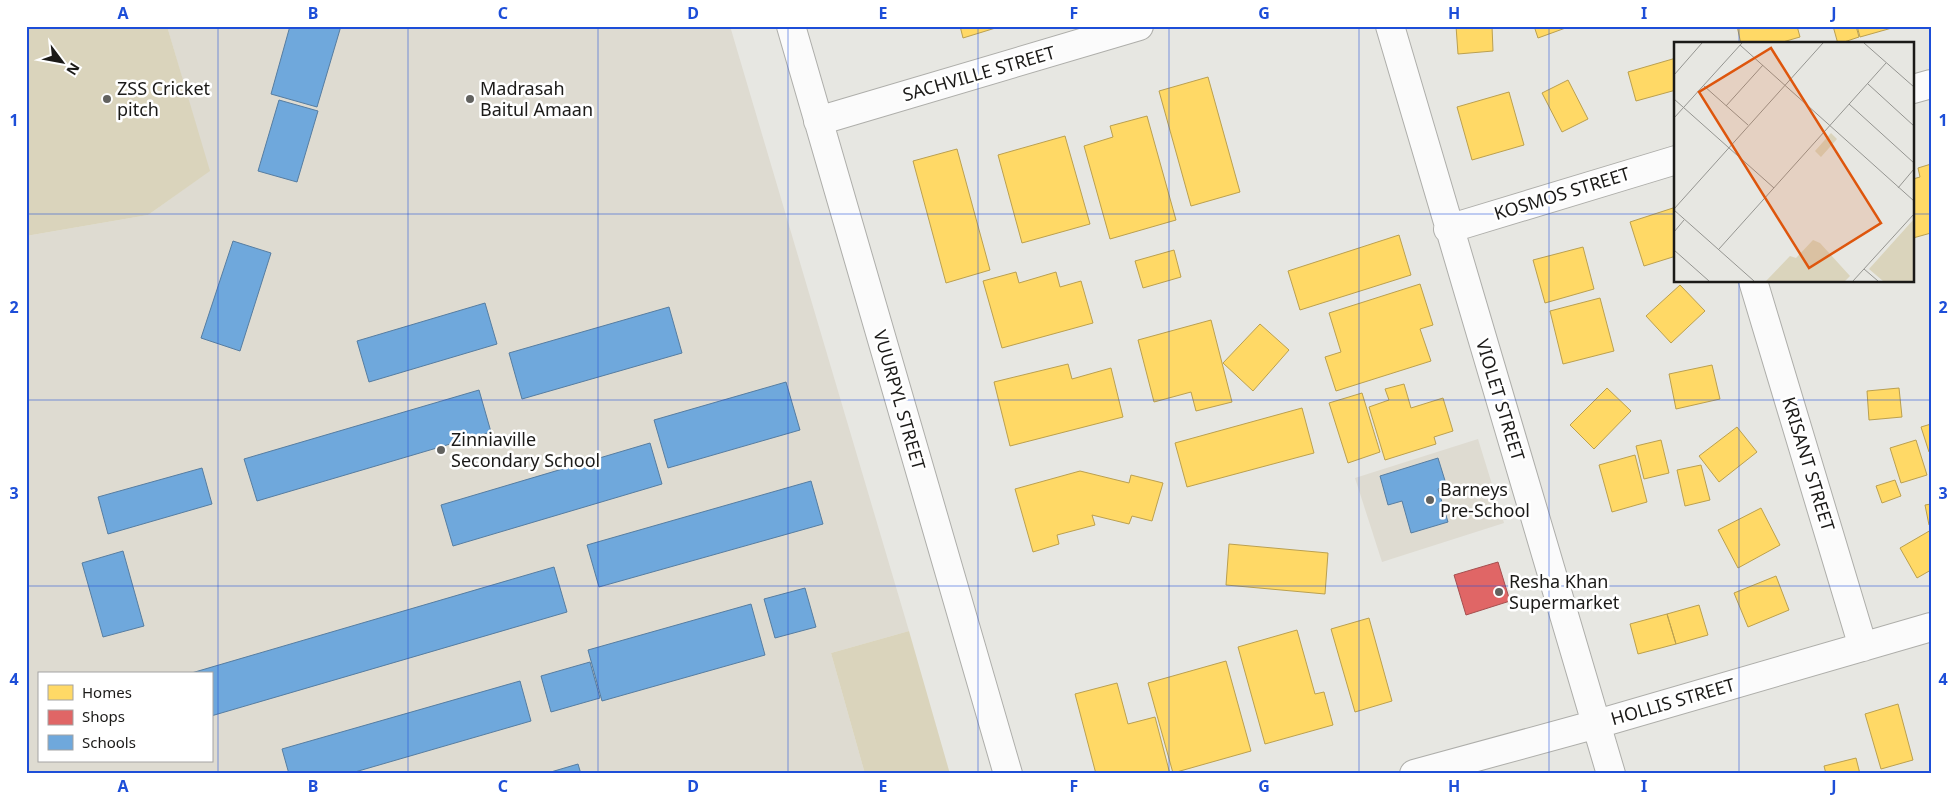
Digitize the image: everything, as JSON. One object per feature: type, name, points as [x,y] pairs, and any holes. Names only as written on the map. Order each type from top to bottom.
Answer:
[{"type":"street","name":"VUURPYL STREET","points":[[791,26],[1008,774]]},
{"type":"street","name":"SACHVILLE STREET","points":[[818,121],[1139,26]]},
{"type":"street","name":"VIOLET STREET","points":[[1390,26],[1448,229],[1611,774]]},
{"type":"street","points":[[1914,89],[1931,84]]},
{"type":"street","name":"KOSMOS STREET","points":[[1448,229],[1674,161]]},
{"type":"street","name":"KRISANT STREET","points":[[1753,282],[1863,647]]},
{"type":"street","name":"HOLLIS STREET","points":[[1414,774],[1597,724],[1931,627]]},
{"type":"shaded area","name":"ZSS Cricket pitch","points":[[26,26],[167,26],[210,171],[148,215],[26,236]]},
{"type":"shaded area","name":"Zinniaville Secondary School","points":[[167,26],[730,26],[909,631],[831,653],[865,774],[26,774],[26,236],[148,215],[209,171]]},
{"type":"shaded area","name":"Barneys Pre-School","points":[[1478,439],[1504,523],[1382,562],[1355,478]]},
{"type":"shaded area","points":[[909,631],[950,774],[865,774],[831,653]]},
{"type":"building: Homes","points":[[960,26],[1002,26],[963,38]]},
{"type":"building: Homes","points":[[1456,26],[1492,26],[1493,51],[1458,54]]},
{"type":"building: Homes","points":[[1534,26],[1571,26],[1538,38]]},
{"type":"building: Homes","points":[[1737,26],[1797,26],[1800,37],[1783,42],[1741,42]]},
{"type":"building: Homes","points":[[1833,26],[1856,26],[1859,37],[1837,42]]},
{"type":"building: Homes","points":[[1857,26],[1899,26],[1860,37]]},
{"type":"building: Homes","points":[[1674,59],[1674,91],[1636,101],[1628,72]]},
{"type":"building: Homes","points":[[1208,77],[1240,192],[1191,206],[1159,91]]},
{"type":"building: Homes","points":[[1568,80],[1588,119],[1562,132],[1542,93]]},
{"type":"building: Homes","points":[[1509,92],[1524,145],[1472,160],[1457,107]]},
{"type":"building: Homes","points":[[1147,116],[1176,220],[1110,239],[1084,146],[1113,137],[1110,126]]},
{"type":"building: Homes","points":[[1065,136],[1090,224],[1022,243],[998,155]]},
{"type":"building: Homes","points":[[957,149],[990,270],[946,283],[913,161]]},
{"type":"building: Homes","points":[[1931,164],[1931,233],[1914,238],[1914,179],[1920,177],[1918,168]]},
{"type":"building: Homes","points":[[1674,208],[1674,257],[1644,266],[1630,222]]},
{"type":"building: Homes","points":[[1399,235],[1411,275],[1300,310],[1288,271]]},
{"type":"building: Homes","points":[[1583,247],[1594,289],[1545,303],[1533,260]]},
{"type":"building: Homes","points":[[1174,250],[1181,277],[1143,288],[1135,261]]},
{"type":"building: Homes","points":[[1016,272],[1019,283],[1056,272],[1060,287],[1081,281],[1093,323],[1002,348],[983,281]]},
{"type":"building: Homes","points":[[1420,284],[1433,325],[1420,329],[1431,361],[1336,391],[1325,357],[1341,352],[1329,313]]},
{"type":"building: Homes","points":[[1680,285],[1705,311],[1671,343],[1646,316]]},
{"type":"building: Homes","points":[[1600,298],[1614,351],[1563,364],[1550,311]]},
{"type":"building: Homes","points":[[1211,320],[1232,402],[1196,411],[1191,392],[1154,402],[1138,340]]},
{"type":"building: Homes","points":[[1260,324],[1289,350],[1253,391],[1223,363]]},
{"type":"building: Homes","points":[[1068,364],[1072,379],[1111,368],[1123,417],[1010,446],[994,382]]},
{"type":"building: Homes","points":[[1712,365],[1720,399],[1676,409],[1669,374]]},
{"type":"building: Homes","points":[[1404,384],[1411,408],[1443,398],[1453,431],[1434,437],[1436,444],[1385,460],[1369,407],[1389,400],[1385,389]]},
{"type":"building: Homes","points":[[1607,388],[1631,411],[1594,449],[1570,425]]},
{"type":"building: Homes","points":[[1899,388],[1902,417],[1869,420],[1867,391]]},
{"type":"building: Homes","points":[[1362,393],[1380,452],[1348,463],[1329,403]]},
{"type":"building: Homes","points":[[1302,408],[1314,453],[1187,487],[1175,443]]},
{"type":"building: Homes","points":[[1931,424],[1931,452],[1929,452],[1921,427]]},
{"type":"building: Homes","points":[[1737,427],[1757,452],[1719,482],[1699,456]]},
{"type":"building: Homes","points":[[1661,440],[1669,473],[1644,479],[1636,446]]},
{"type":"building: Homes","points":[[1916,440],[1927,475],[1901,483],[1890,448]]},
{"type":"building: Homes","points":[[1635,455],[1647,502],[1612,512],[1599,465]]},
{"type":"building: Homes","points":[[1701,465],[1710,500],[1685,506],[1677,470]]},
{"type":"building: Homes","points":[[1080,471],[1129,483],[1131,475],[1163,483],[1152,521],[1132,516],[1129,524],[1092,515],[1095,525],[1057,535],[1059,544],[1033,552],[1015,489]]},
{"type":"building: Homes","points":[[1895,480],[1901,496],[1882,503],[1876,486]]},
{"type":"building: Homes","points":[[1931,504],[1931,525],[1929,525],[1925,505]]},
{"type":"building: Homes","points":[[1761,508],[1780,545],[1738,568],[1718,530]]},
{"type":"building: Homes","points":[[1931,530],[1931,570],[1917,578],[1900,548]]},
{"type":"building: Homes","points":[[1229,544],[1328,553],[1325,594],[1226,585]]},
{"type":"building: Homes","points":[[1776,576],[1789,610],[1748,627],[1734,593]]},
{"type":"building: Homes","points":[[1699,605],[1708,635],[1676,644],[1667,614]]},
{"type":"building: Homes","points":[[1667,614],[1676,644],[1638,654],[1630,624]]},
{"type":"building: Homes","points":[[1369,618],[1392,701],[1355,712],[1331,629]]},
{"type":"building: Homes","points":[[1297,630],[1315,694],[1324,692],[1333,725],[1265,744],[1238,647]]},
{"type":"building: Homes","points":[[1226,661],[1251,751],[1173,773],[1148,683]]},
{"type":"building: Homes","points":[[1117,683],[1128,724],[1155,717],[1170,774],[1096,774],[1075,694]]},
{"type":"building: Homes","points":[[1898,704],[1913,760],[1881,769],[1865,714]]},
{"type":"building: Homes","points":[[1856,758],[1860,774],[1826,774],[1824,766]]},
{"type":"building: Shops","points":[[1498,562],[1510,601],[1466,615],[1454,575]]},
{"type":"building: Schools","points":[[290,26],[341,26],[317,107],[271,94]]},
{"type":"building: Schools","points":[[279,100],[318,111],[297,182],[258,171]]},
{"type":"building: Schools","points":[[233,241],[271,253],[240,351],[201,338]]},
{"type":"building: Schools","points":[[485,303],[497,344],[369,382],[357,341]]},
{"type":"building: Schools","points":[[669,307],[682,353],[522,399],[509,353]]},
{"type":"building: Schools","points":[[786,382],[800,430],[668,468],[654,420]]},
{"type":"building: Schools","points":[[479,390],[491,432],[257,501],[244,459]]},
{"type":"building: Schools","points":[[650,443],[662,484],[453,546],[441,505]]},
{"type":"building: Schools","points":[[1438,458],[1447,487],[1438,489],[1448,522],[1411,533],[1402,501],[1388,505],[1380,476]]},
{"type":"building: Schools","points":[[202,468],[212,504],[108,534],[98,497]]},
{"type":"building: Schools","points":[[811,481],[823,524],[599,587],[587,545]]},
{"type":"building: Schools","points":[[123,551],[144,626],[103,637],[82,563]]},
{"type":"building: Schools","points":[[554,567],[567,612],[212,716],[212,672],[195,672]]},
{"type":"building: Schools","points":[[805,588],[816,627],[775,638],[764,599]]},
{"type":"building: Schools","points":[[751,604],[765,655],[602,701],[588,650]]},
{"type":"building: Schools","points":[[590,662],[600,698],[551,712],[541,676]]},
{"type":"building: Schools","points":[[520,681],[531,721],[348,774],[289,774],[282,749]]},
{"type":"building: Schools","points":[[578,764],[581,774],[544,774]]},
{"type":"place","name":"ZSS Cricket pitch","points":[[107,99]]},
{"type":"place","name":"Madrasah Baitul Amaan","points":[[470,99]]},
{"type":"place","name":"Zinniaville Secondary School","points":[[441,450]]},
{"type":"place","name":"Barneys Pre-School","points":[[1430,500]]},
{"type":"place","name":"Resha Khan Supermarket","points":[[1499,592]]}]
